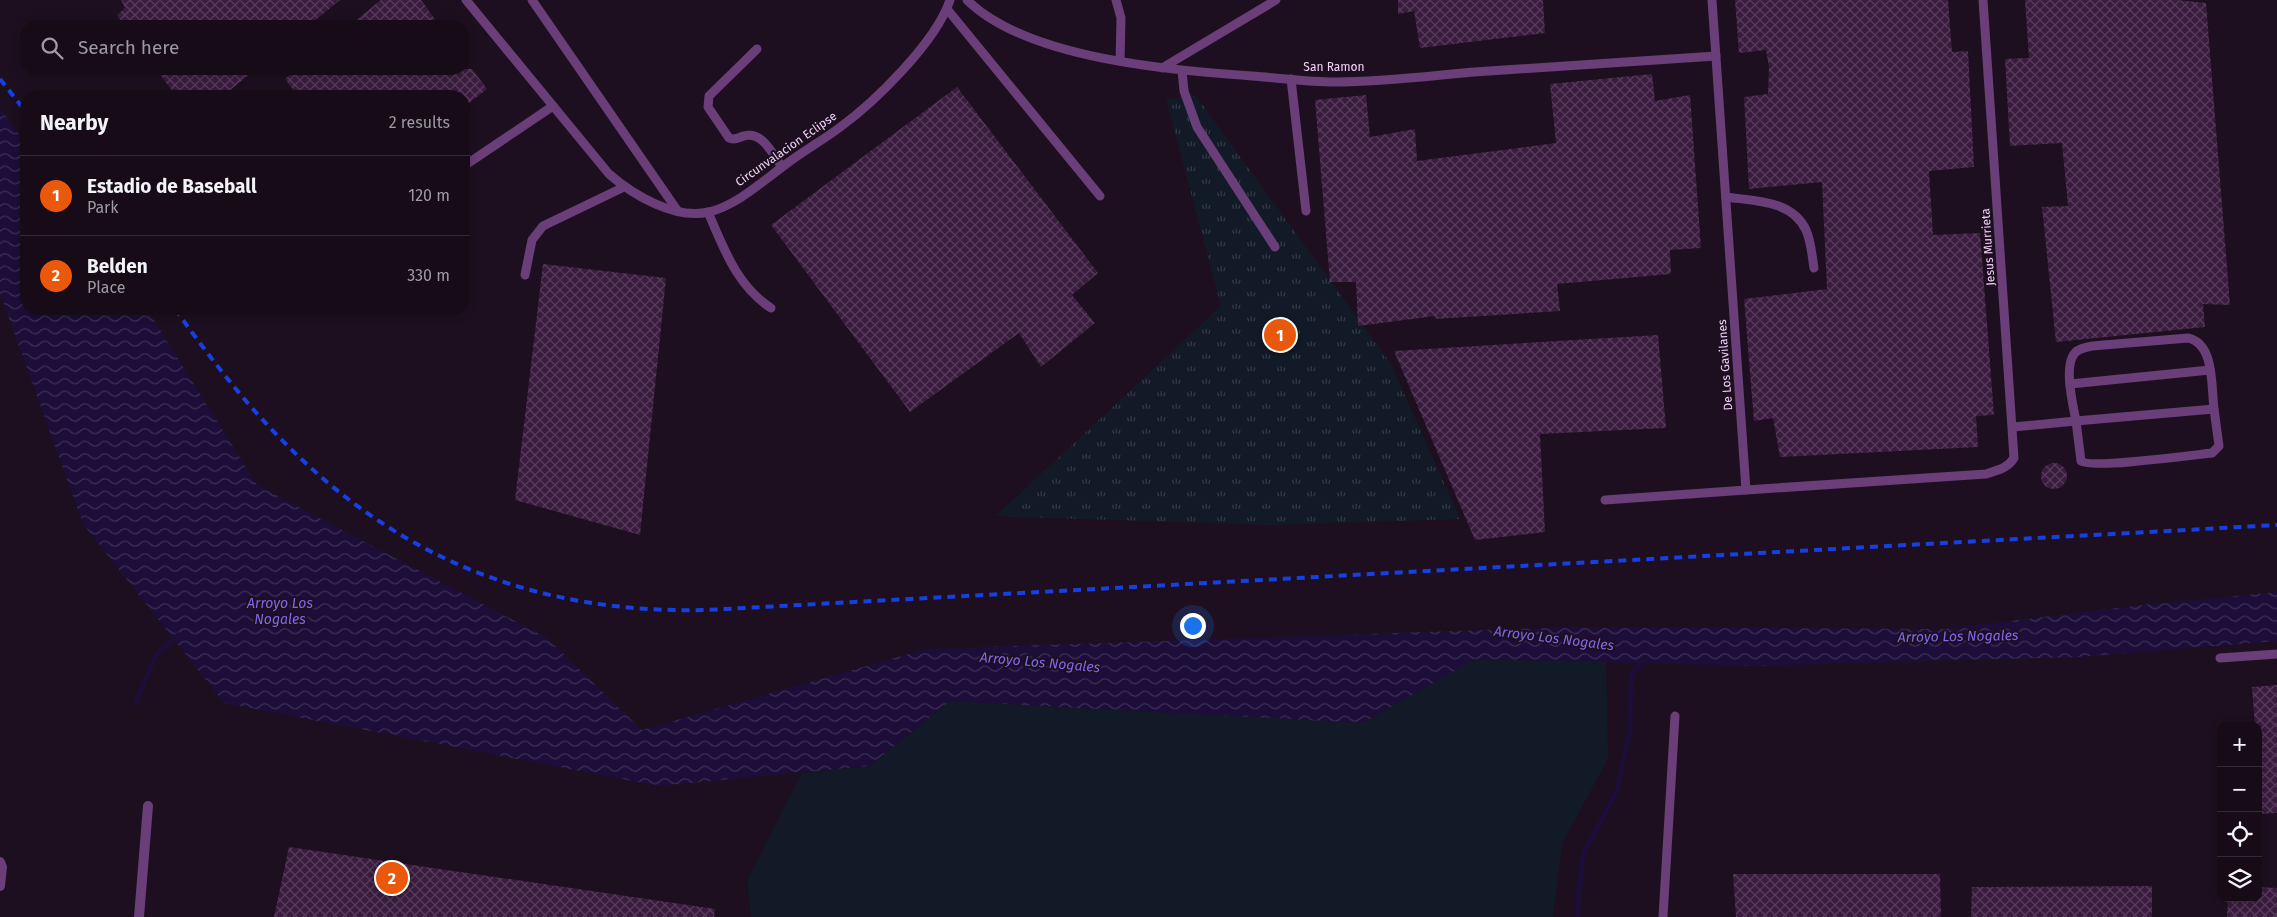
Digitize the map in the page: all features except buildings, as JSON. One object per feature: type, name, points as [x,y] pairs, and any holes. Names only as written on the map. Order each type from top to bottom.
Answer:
[{"type":"street","points":[[140,917],[148,806]]},
{"type":"street","points":[[0,862],[2,868],[0,886]]},
{"type":"lane","name":"Circunvalacion Eclipse","points":[[466,0],[609,174],[624,187],[659,206],[693,213],[708,212],[721,207],[760,185],[782,167],[840,127],[888,85],[931,34],[949,4]]},
{"type":"lane","points":[[532,0],[677,210]]},
{"type":"lane","name":"San Ramon","points":[[967,0],[979,12],[1003,26],[1026,36],[1070,50],[1120,61],[1182,71],[1337,82],[1716,56]]},
{"type":"lane","points":[[1116,0],[1121,18],[1120,61]]},
{"type":"lane","points":[[1162,68],[1276,0]]},
{"type":"lane","name":"De Los Gavilanes","points":[[1712,0],[1746,490]]},
{"type":"lane","name":"Jesus Murrieta","points":[[1746,490],[1986,474],[2010,465],[2014,458],[1983,0]]},
{"type":"lane","points":[[949,4],[1100,196]]},
{"type":"lane","points":[[757,49],[709,96],[708,107],[729,138],[736,139],[751,135],[758,138],[765,143],[782,167]]},
{"type":"lane","points":[[1182,71],[1184,90],[1197,126],[1275,247]]},
{"type":"lane","points":[[1291,79],[1306,211]]},
{"type":"lane","points":[[470,162],[553,106]]},
{"type":"lane","points":[[525,275],[532,240],[542,226],[624,187]]},
{"type":"lane","points":[[1726,197],[1772,204],[1792,212],[1799,218],[1807,231],[1814,268]]},
{"type":"lane","points":[[708,212],[721,243],[743,284],[756,298],[771,308]]},
{"type":"lane","points":[[2188,338],[2204,346],[2210,370],[2219,446],[2212,453],[2117,463],[2086,464],[2081,461],[2069,366],[2073,355],[2077,351],[2092,346],[2188,338]]},
{"type":"lane","points":[[2070,384],[2210,370]]},
{"type":"lane","points":[[2013,427],[2214,408]]},
{"type":"lane","points":[[1605,500],[1746,490]]},
{"type":"lane","points":[[2220,658],[2277,654]]},
{"type":"lane","points":[[1663,917],[1675,716]]},
{"type":"green space","points":[[1196,96],[1391,364],[1460,519],[1269,525],[996,516],[1221,306],[1166,99]]},
{"type":"green space","points":[[1475,659],[1606,662],[1608,759],[1562,844],[1553,917],[751,917],[747,880],[802,773],[870,766],[950,701],[1363,723]]},
{"type":"water","name":"Arroyo Los Nogales","points":[[0,108],[20,136],[20,315],[151,315],[257,485],[547,638],[642,730],[926,649],[1572,627],[1944,629],[2151,604],[2277,592],[2277,641],[2079,657],[1755,666],[1475,659],[1363,723],[950,701],[869,766],[659,786],[224,703],[83,524],[0,293]]},
{"type":"waterway","points":[[135,703],[157,654],[178,635]]},
{"type":"waterway","points":[[1577,917],[1583,854],[1617,791],[1630,730],[1631,675],[1645,659]]},
{"type":"railway","points":[[0,79],[20,104]]},
{"type":"railway","points":[[180,315],[223,374],[277,435],[323,478],[370,515],[420,546],[472,570],[527,589],[584,602],[644,609],[707,610],[2277,525]]},
{"type":"place","name":"Estadio de Baseball","points":[[1280,335]]},
{"type":"place","name":"Belden","points":[[392,878]]}]
